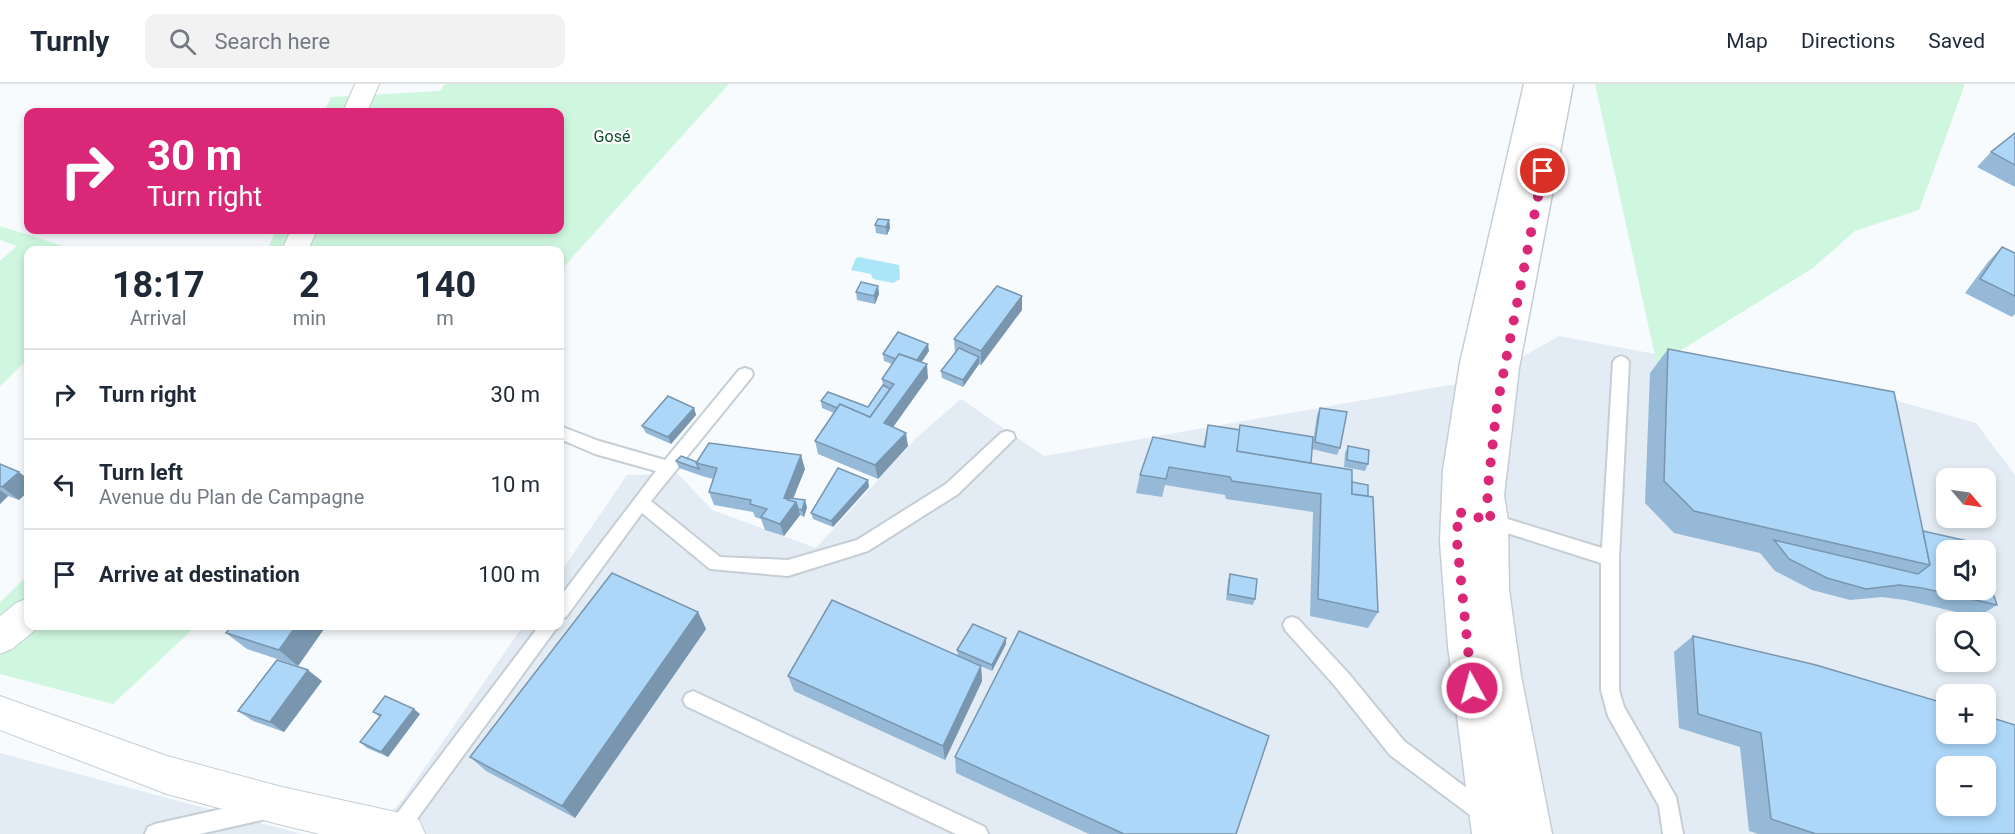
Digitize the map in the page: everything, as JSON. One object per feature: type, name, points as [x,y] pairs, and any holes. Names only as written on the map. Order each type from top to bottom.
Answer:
[{"type":"main road","points":[[1532,834],[1502,676],[1491,590],[1474,516],[1460,470],[1475,363],[1537,84]]},
{"type":"main road","points":[[1490,825],[1466,646],[1457,542],[1487,495],[1503,368],[1560,84]]},
{"type":"street","points":[[357,108],[367,84]]},
{"type":"street","points":[[0,639],[24,618]]},
{"type":"street","points":[[0,714],[168,776],[282,806],[400,833]]},
{"type":"lane","points":[[1621,362],[1610,558],[1610,690],[1615,710],[1669,804],[1673,834]]},
{"type":"lane","points":[[564,606],[640,502],[745,374]]},
{"type":"lane","points":[[564,434],[596,447],[669,468]]},
{"type":"lane","points":[[640,502],[716,564],[789,568],[862,546],[952,489],[1007,438]]},
{"type":"lane","points":[[1474,516],[1610,558]]},
{"type":"lane","points":[[1292,625],[1342,680],[1397,748],[1490,825]]},
{"type":"lane","points":[[400,833],[546,630]]},
{"type":"lane","points":[[693,699],[978,834]]},
{"type":"lane","points":[[155,834],[282,806]]},
{"type":"shaded area","points":[[1559,336],[1880,396],[1976,423],[2015,475],[2015,834],[372,834],[403,799],[520,630],[564,630],[564,567],[627,475],[678,474],[712,510],[816,548],[916,438],[961,399],[1044,456],[1484,379]]},
{"type":"shaded area","points":[[0,753],[302,834],[0,834]]},
{"type":"green space","name":"Gosé","points":[[445,84],[729,84],[564,267],[564,246],[269,246],[274,234],[564,234],[564,108],[326,108],[331,97],[440,91]]},
{"type":"green space","points":[[1595,84],[1965,84],[1919,210],[1855,231],[1813,268],[1657,365]]},
{"type":"green space","points":[[0,226],[63,246],[24,246],[24,363],[0,386],[0,261],[17,246],[0,240]]},
{"type":"green space","points":[[24,579],[24,630],[192,630],[113,704],[0,674],[0,602]]},
{"type":"water","points":[[856,258],[899,265],[900,279],[893,283],[873,279],[871,274],[851,270]]},
{"type":"building","points":[[2015,133],[2015,165],[1991,152]]},
{"type":"building","points":[[878,219],[889,220],[886,227],[875,225]]},
{"type":"building","points":[[2002,247],[2015,253],[2015,296],[1980,279]]},
{"type":"building","points":[[861,282],[878,286],[874,296],[856,292]]},
{"type":"building","points":[[997,286],[1022,296],[981,351],[954,339]]},
{"type":"building","points":[[898,332],[928,344],[917,360],[899,354],[896,359],[883,354]]},
{"type":"building","points":[[959,348],[979,357],[963,380],[941,371]]},
{"type":"building","points":[[1668,349],[1894,392],[1930,565],[1694,511],[1664,481]]},
{"type":"building","points":[[899,354],[927,364],[884,423],[906,433],[875,465],[815,441],[840,404],[870,417],[894,384],[882,379]]},
{"type":"building","points":[[883,385],[890,389],[870,417],[840,404],[837,408],[821,401],[828,392],[868,407]]},
{"type":"building","points":[[668,396],[694,408],[668,437],[642,426]]},
{"type":"building","points":[[1320,408],[1347,412],[1340,448],[1315,442]]},
{"type":"building","points":[[1208,425],[1240,430],[1237,451],[1352,470],[1352,494],[1373,497],[1378,612],[1318,599],[1321,494],[1232,481],[1230,477],[1169,467],[1166,479],[1140,475],[1153,437],[1205,447]]},
{"type":"building","points":[[1240,425],[1313,437],[1311,463],[1237,451]]},
{"type":"building","points":[[709,443],[801,455],[784,498],[796,502],[780,524],[761,517],[767,509],[750,504],[751,500],[709,492],[717,468],[696,463]]},
{"type":"building","points":[[1348,446],[1369,450],[1368,464],[1347,460]]},
{"type":"building","points":[[681,456],[697,462],[699,469],[676,461]]},
{"type":"building","points":[[0,464],[19,472],[2,487],[0,486]]},
{"type":"building","points":[[838,468],[868,480],[831,521],[811,513]]},
{"type":"building","points":[[1352,482],[1368,485],[1368,496],[1352,494]]},
{"type":"building","points":[[789,498],[805,500],[802,510],[798,509],[796,502],[788,500]]},
{"type":"building","points":[[1923,531],[1963,540],[1936,540],[1936,591],[1899,585],[1866,589],[1827,578],[1789,559],[1774,540],[1918,574],[1930,565]]},
{"type":"building","points":[[612,573],[698,612],[562,806],[470,757]]},
{"type":"building","points":[[1230,574],[1257,579],[1255,599],[1228,594]]},
{"type":"building","points":[[832,600],[981,666],[943,746],[788,676]]},
{"type":"building","points":[[1975,600],[1995,600],[1997,605]]},
{"type":"building","points":[[973,624],[1006,638],[992,665],[957,650]]},
{"type":"building","points":[[229,630],[293,630],[279,650],[226,633]]},
{"type":"building","points":[[1019,631],[1269,736],[1236,834],[1124,834],[955,757]]},
{"type":"building","points":[[1693,636],[1816,665],[1936,701],[1936,744],[1996,744],[1996,719],[2015,725],[2015,834],[1816,834],[1771,819],[1761,733],[1698,714]]},
{"type":"building","points":[[277,660],[308,670],[270,722],[238,711]]},
{"type":"building","points":[[385,696],[414,709],[381,752],[360,742],[381,715],[373,712]]},
{"type":"route","points":[[1472,688],[1457,542],[1458,512],[1491,521],[1487,495],[1497,406],[1543,171]]}]
